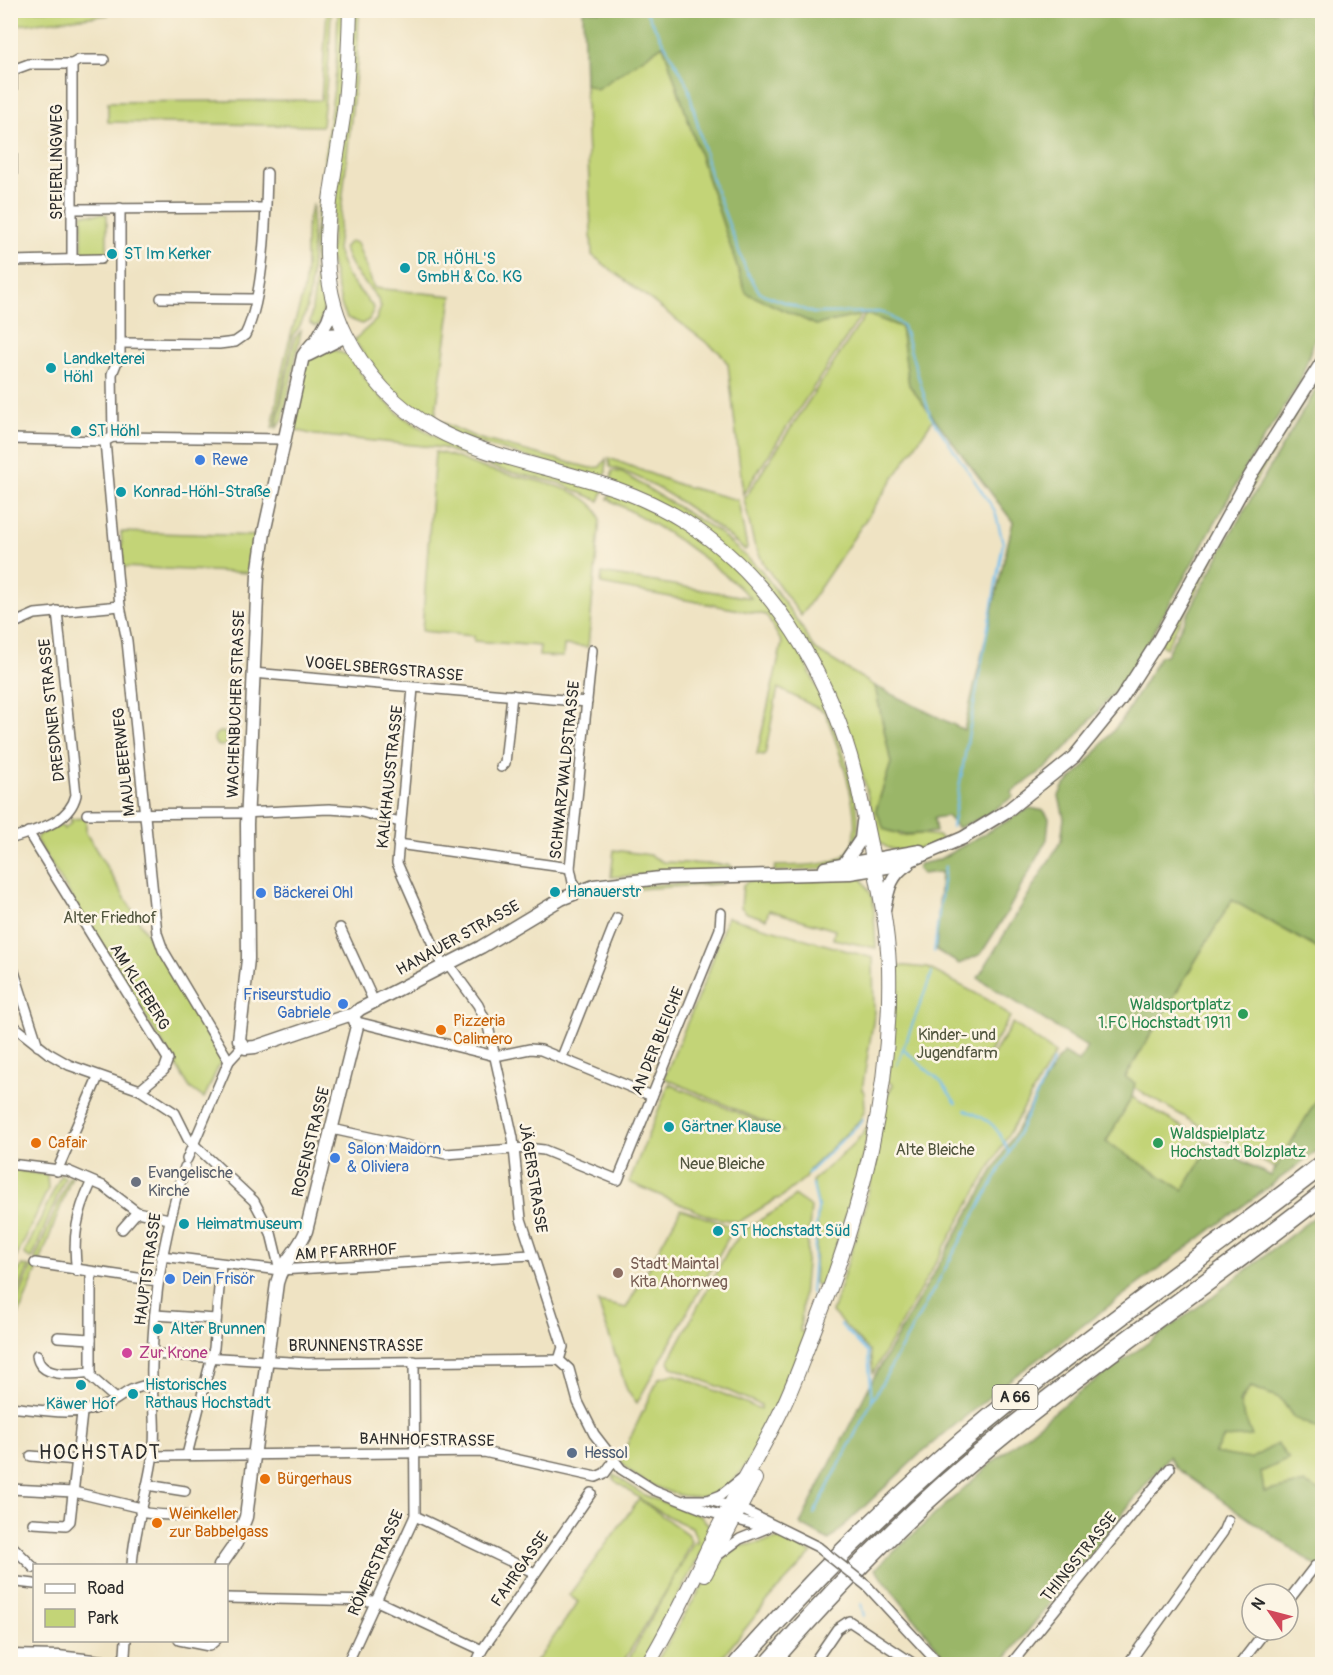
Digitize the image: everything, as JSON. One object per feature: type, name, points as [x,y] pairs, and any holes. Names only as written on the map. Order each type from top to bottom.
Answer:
[{"type":"highway","name":"A 66","points":[[738,1665],[848,1547],[952,1450],[1065,1359],[1323,1165]]},
{"type":"highway","name":"A 66","points":[[769,1665],[884,1542],[968,1465],[1092,1366],[1323,1195]]},
{"type":"main road","points":[[350,10],[345,99],[328,226],[327,269],[334,303],[346,336],[366,369],[388,395],[432,429],[476,448],[593,479],[635,495],[689,524],[728,554],[773,603],[797,638],[822,683],[849,750],[876,864],[884,911],[889,964],[888,1036],[877,1127],[860,1203],[841,1260],[781,1410],[769,1447],[648,1665]]},
{"type":"main road","points":[[684,1602],[715,1557],[750,1471],[781,1410]]},
{"type":"street","points":[[101,259],[11,261],[11,71],[29,64],[72,64],[79,60],[104,60]]},
{"type":"street","name":"SPEIERLINGWEG","points":[[72,64],[72,260]]},
{"type":"street","points":[[120,343],[235,342],[247,331],[264,244],[267,173]]},
{"type":"street","name":"MAULBEERWEG","points":[[120,208],[120,343],[119,356],[112,374],[109,439],[120,606],[126,632],[159,941],[229,1061]]},
{"type":"street","points":[[72,209],[266,208]]},
{"type":"street","points":[[161,298],[255,299]]},
{"type":"street","name":"WACHENBUCHER STRASSE","points":[[242,1047],[239,1040],[248,959],[248,812],[260,556],[299,366],[303,356],[328,320],[334,303]]},
{"type":"street","points":[[316,340],[332,333],[346,336]]},
{"type":"street","points":[[299,366],[316,349],[346,336]]},
{"type":"street","points":[[884,911],[894,876],[914,860],[977,830],[1024,799],[1062,768],[1099,730],[1158,644],[1250,476],[1323,362]]},
{"type":"street","points":[[10,439],[284,439]]},
{"type":"street","points":[[10,625],[34,614],[120,606]]},
{"type":"street","name":"DRESDNER STRASSE","points":[[10,839],[63,816],[72,807],[76,795],[57,611]]},
{"type":"street","name":"SCHWARZWALDSTRASSE","points":[[575,892],[570,868],[592,650]]},
{"type":"street","name":"VOGELSBERGSTRASSE","points":[[253,673],[587,702]]},
{"type":"street","name":"KALKHAUSSTRASSE","points":[[413,688],[398,844],[399,869],[446,966],[483,1013],[495,1056]]},
{"type":"street","points":[[501,767],[505,763],[512,695]]},
{"type":"street","points":[[87,814],[337,809],[400,822]]},
{"type":"street","points":[[844,864],[861,839],[864,812]]},
{"type":"street","name":"AM KLEEBERG","points":[[28,832],[168,1059],[164,1070],[140,1090]]},
{"type":"street","points":[[398,844],[570,868]]},
{"type":"street","points":[[876,864],[936,848]]},
{"type":"street","points":[[876,864],[914,860]]},
{"type":"street","name":"HANAUER STRASSE","points":[[804,873],[844,864],[876,864]]},
{"type":"street","name":"HANAUER STRASSE","points":[[242,1047],[255,1047],[346,1016],[355,1019],[374,1002],[446,966],[575,892],[608,883],[660,878],[850,873],[876,864]]},
{"type":"street","name":"AN DER BLEICHE","points":[[514,1149],[548,1151],[618,1180],[720,928],[721,913]]},
{"type":"street","points":[[562,1057],[617,918]]},
{"type":"street","points":[[340,928],[374,1002]]},
{"type":"street","points":[[10,959],[39,1046]]},
{"type":"street","points":[[355,1019],[495,1056],[534,1049],[562,1057],[652,1096]]},
{"type":"street","name":"ROSENSTRASSE","points":[[280,1270],[304,1237],[332,1129],[355,1019]]},
{"type":"street","points":[[10,1023],[39,1046],[69,1065],[140,1090],[175,1113],[193,1143],[254,1201],[271,1233],[280,1270],[255,1455],[242,1531],[221,1564]]},
{"type":"street","points":[[193,1143],[229,1061],[242,1047]]},
{"type":"street","name":"JÄGERSTRASSE","points":[[495,1056],[514,1149],[519,1209],[562,1347],[559,1360],[569,1369],[588,1423],[613,1462]]},
{"type":"street","points":[[57,1171],[98,1077]]},
{"type":"street","points":[[332,1129],[437,1153],[468,1154],[514,1149]]},
{"type":"street","name":"HAUPTSTRASSE","points":[[132,1564],[153,1456],[152,1354],[158,1281],[169,1219],[193,1143]]},
{"type":"street","points":[[10,1164],[68,1171],[91,1183],[103,1186],[137,1212],[169,1219]]},
{"type":"street","points":[[77,1271],[74,1233],[80,1208],[91,1183]]},
{"type":"street","points":[[122,1229],[137,1212]]},
{"type":"street","name":"AM PFARRHOF","points":[[162,1256],[280,1270],[532,1255]]},
{"type":"street","points":[[35,1263],[77,1271],[158,1281]]},
{"type":"street","points":[[187,1455],[210,1357],[221,1264]]},
{"type":"street","points":[[91,1273],[91,1377],[115,1398]]},
{"type":"street","points":[[155,1315],[216,1319]]},
{"type":"street","points":[[58,1337],[91,1339]]},
{"type":"street","name":"BRUNNENSTRASSE","points":[[152,1354],[308,1363],[559,1360]]},
{"type":"street","points":[[38,1355],[41,1367],[46,1370],[69,1374],[91,1372]]},
{"type":"street","name":"RÖMERSTRASSE","points":[[348,1665],[415,1516],[414,1361]]},
{"type":"street","points":[[10,1407],[82,1413],[106,1405],[136,1386],[152,1385]]},
{"type":"street","points":[[33,1523],[66,1525],[70,1521],[82,1413]]},
{"type":"street","name":"BAHNHOFSTRASSE","points":[[153,1456],[489,1453],[596,1477],[609,1470],[613,1462]]},
{"type":"street","points":[[31,1456],[77,1460]]},
{"type":"street","points":[[613,1462],[646,1486],[681,1500],[733,1512],[756,1514],[771,1528],[818,1547],[867,1586],[939,1665]]},
{"type":"street","name":"THINGSTRASSE","points":[[1011,1665],[1170,1468]]},
{"type":"street","points":[[681,1500],[708,1500],[721,1495],[750,1471]]},
{"type":"street","points":[[147,1485],[185,1491]]},
{"type":"street","points":[[10,1489],[74,1492],[161,1517],[169,1514],[191,1516]]},
{"type":"street","name":"FAHRGASSE","points":[[476,1665],[482,1650],[591,1493]]},
{"type":"street","points":[[708,1500],[733,1512]]},
{"type":"street","points":[[415,1516],[535,1573]]},
{"type":"street","points":[[1128,1665],[1223,1533],[1228,1520]]},
{"type":"street","points":[[715,1557],[740,1539],[771,1528]]},
{"type":"street","points":[[10,1544],[33,1567]]},
{"type":"street","points":[[1300,1585],[1315,1566]]},
{"type":"street","points":[[10,1581],[33,1584]]},
{"type":"street","points":[[228,1598],[377,1601],[482,1650]]},
{"type":"street","points":[[813,1665],[837,1629],[844,1623],[856,1624],[914,1665]]},
{"type":"street","points":[[10,1656],[58,1657],[117,1663],[125,1655],[126,1642]]},
{"type":"street","points":[[1240,1665],[1257,1642]]},
{"type":"green space","points":[[11,10],[108,10],[108,15],[11,25]]},
{"type":"green space","points":[[327,11],[331,11],[329,58],[322,126],[108,122],[108,102],[321,100]]},
{"type":"green space","points":[[338,11],[345,11],[345,42],[324,286],[325,305],[319,325],[315,326],[310,323],[316,280],[314,242],[336,72]]},
{"type":"green space","points":[[353,11],[359,11],[357,62],[337,250],[347,276],[374,308],[369,320],[362,324],[347,318],[342,307],[330,258]]},
{"type":"green space","points":[[583,11],[1322,11],[1322,329],[1315,338],[1300,382],[1247,465],[1131,673],[1046,768],[1012,792],[1013,797],[983,817],[958,828],[947,816],[934,818],[936,832],[903,834],[884,829],[876,810],[891,763],[875,686],[964,730],[1013,522],[909,385],[901,327],[866,314],[816,325],[746,293],[663,45],[597,89],[585,84]]},
{"type":"green space","points":[[663,45],[746,293],[816,325],[862,314],[743,494],[728,364],[720,353],[592,255],[585,84],[597,89]]},
{"type":"green space","points":[[313,204],[310,291],[307,308],[293,335],[275,426],[272,428],[284,360],[304,288],[306,232]]},
{"type":"green space","points":[[82,214],[107,214],[107,258],[82,257]]},
{"type":"green space","points":[[350,241],[357,243],[374,288],[452,296],[435,419],[477,438],[590,468],[600,467],[606,459],[606,473],[601,478],[454,436],[390,393],[354,340],[376,320],[381,307],[347,258],[344,248]]},
{"type":"green space","points":[[866,314],[901,327],[909,385],[934,418],[801,616],[765,566],[754,544],[744,499]]},
{"type":"green space","points":[[301,331],[283,419],[276,429],[295,338]]},
{"type":"green space","points":[[330,348],[347,355],[375,391],[400,415],[439,439],[459,447],[604,489],[599,501],[559,483],[501,470],[443,448],[315,435],[290,429],[302,368],[312,356]]},
{"type":"green space","points":[[1322,372],[1241,505],[1166,648],[1160,644],[1253,478]]},
{"type":"green space","points":[[1322,379],[1322,951],[1232,900],[1125,1077],[1135,1083],[1132,1097],[1106,1142],[1183,1190],[1211,1144],[1271,1176],[1322,1091],[1322,1147],[1011,1379],[922,1452],[829,1540],[800,1524],[875,1375],[1057,1060],[1064,1053],[1079,1062],[1087,1047],[978,978],[1061,841],[1064,818],[1059,796],[1063,787],[1082,769],[1122,720],[1160,656],[1166,655],[1232,531]]},
{"type":"green space","points":[[435,452],[487,469],[569,490],[594,507],[600,519],[588,647],[564,645],[563,657],[539,656],[540,646],[474,641],[474,636],[422,631]]},
{"type":"green space","points":[[609,458],[680,485],[738,500],[747,548],[745,550],[699,514],[661,490],[610,467]]},
{"type":"green space","points":[[612,471],[621,472],[717,531],[762,571],[801,626],[814,649],[875,686],[891,763],[876,809],[900,836],[920,834],[939,836],[943,841],[918,849],[900,851],[884,846],[878,840],[864,780],[838,709],[747,569],[611,482]]},
{"type":"green space","points":[[612,491],[664,517],[696,537],[726,560],[770,606],[789,633],[829,716],[852,782],[857,812],[857,837],[849,855],[842,861],[824,868],[774,871],[775,866],[810,865],[836,860],[843,856],[851,845],[854,829],[849,787],[825,712],[778,688],[765,755],[757,754],[782,643],[766,615],[601,584],[602,573],[751,598],[683,543],[608,499]]},
{"type":"green space","points":[[121,532],[257,536],[252,573],[123,567]]},
{"type":"green space","points":[[221,732],[226,734],[228,739],[226,744],[221,746],[216,744],[214,739],[216,734]]},
{"type":"green space","points":[[1030,808],[1044,811],[1049,818],[1047,839],[1005,916],[981,954],[959,964],[936,950],[941,872],[922,874],[917,868],[920,864],[938,860]]},
{"type":"green space","name":"Alter Friedhof","points":[[86,818],[86,833],[222,1059],[204,1098],[190,1088],[36,840],[38,835],[61,825],[64,829],[72,822],[70,819]]},
{"type":"green space","points":[[614,850],[650,855],[663,862],[731,865],[731,871],[611,877]]},
{"type":"green space","points":[[861,877],[873,898],[876,948],[833,939],[835,930],[769,910],[766,919],[747,913],[741,907],[743,885],[748,881]]},
{"type":"green space","points":[[719,882],[722,884],[621,890],[621,886]]},
{"type":"green space","name":"Waldsportplatz 1.FC Hochstadt 1911","points":[[1232,900],[1322,951],[1322,1091],[1276,1169],[1132,1087],[1134,1083],[1125,1078]]},
{"type":"green space","name":"Neue Bleiche","points":[[727,917],[873,958],[874,1016],[862,1090],[864,1091],[865,1109],[860,1120],[810,1169],[805,1178],[780,1198],[739,1222],[711,1217],[629,1182],[669,1084],[784,1132],[664,1078],[708,973]]},
{"type":"green space","name":"Alte Bleiche","points":[[894,965],[928,968],[994,1003],[1010,1017],[986,1058],[989,1061],[1013,1023],[1055,1053],[873,1373],[870,1352],[832,1312],[865,1208],[886,1097],[893,1085],[888,1081]]},
{"type":"green space","name":"Waldspielplatz Hochstadt Bolzplatz","points":[[1132,1097],[1211,1144],[1183,1190],[1106,1142]]},
{"type":"green space","name":"Alte Bleiche","points":[[869,1125],[859,1177],[822,1287],[814,1283],[818,1205],[812,1181],[854,1144]]},
{"type":"green space","points":[[11,1169],[47,1175],[48,1189],[17,1256],[11,1262]]},
{"type":"green space","points":[[61,1175],[65,1177],[32,1259],[24,1254]]},
{"type":"green space","points":[[72,1176],[40,1262],[35,1259],[69,1177]]},
{"type":"green space","points":[[795,1196],[811,1207],[800,1331],[807,1334],[760,1442],[735,1479],[715,1493],[702,1497],[682,1496],[648,1483],[629,1470],[620,1459],[659,1378],[674,1374],[760,1409],[761,1405],[672,1367],[669,1361],[728,1250],[746,1228],[784,1206]]},
{"type":"green space","points":[[681,1209],[729,1226],[731,1233],[637,1403],[627,1390],[598,1302],[626,1308]]},
{"type":"green space","points":[[1322,1211],[1322,1430],[1294,1418],[1280,1398],[1251,1387],[1239,1402],[1252,1436],[1224,1438],[1214,1453],[1250,1459],[1277,1444],[1289,1459],[1261,1472],[1264,1492],[1305,1483],[1322,1492],[1322,1570],[1176,1468],[1169,1456],[1001,1664],[950,1664],[875,1569],[994,1461],[1078,1393],[1209,1299]]},
{"type":"green space","points":[[22,1265],[29,1267],[11,1309],[11,1285]]},
{"type":"green space","points":[[32,1266],[38,1268],[11,1333],[11,1316]]},
{"type":"green space","points":[[1251,1387],[1280,1398],[1294,1418],[1322,1430],[1322,1492],[1305,1483],[1264,1492],[1261,1472],[1250,1459],[1214,1454],[1240,1403]]},
{"type":"green space","points":[[613,1474],[644,1495],[700,1516],[713,1529],[643,1664],[626,1664],[694,1542],[698,1543],[692,1527],[652,1506],[614,1480]]},
{"type":"green space","points":[[639,1499],[687,1534],[691,1541],[672,1581],[622,1664],[532,1664],[540,1657],[578,1602],[569,1595]]},
{"type":"green space","points":[[783,1538],[812,1553],[769,1599],[717,1664],[655,1664],[693,1600],[728,1555],[740,1544],[743,1546]]},
{"type":"waterway","points":[[645,10],[687,83],[711,177],[746,270],[760,293],[813,313],[884,312],[903,326],[930,415],[995,511],[1003,543],[952,827]]},
{"type":"waterway","points":[[934,952],[945,866]]},
{"type":"waterway","points":[[897,1065],[932,973]]},
{"type":"waterway","points":[[904,1050],[941,1082],[956,1103]]},
{"type":"waterway","points":[[1009,1153],[1053,1061]]},
{"type":"waterway","points":[[872,1401],[1009,1153],[1001,1136],[988,1121],[965,1110]]},
{"type":"waterway","points":[[807,1174],[863,1120]]},
{"type":"waterway","points":[[813,1185],[818,1207],[811,1292],[816,1299]]},
{"type":"waterway","points":[[814,1514],[872,1401],[868,1353],[840,1324]]},
{"type":"waterway","points":[[861,1604],[864,1616]]},
{"type":"place","name":"ST Im Kerker","points":[[112,254]]},
{"type":"place","name":"DR. HÖHL'S GmbH & Co. KG","points":[[405,268]]},
{"type":"place","name":"Landkelterei Höhl","points":[[51,368]]},
{"type":"place","name":"ST Höhl","points":[[76,431]]},
{"type":"place","name":"Rewe","points":[[200,460]]},
{"type":"place","name":"Konrad-Höhl-Straße","points":[[121,492]]},
{"type":"place","name":"Hanauerstr","points":[[555,892]]},
{"type":"place","name":"Bäckerei Ohl","points":[[261,893]]},
{"type":"place","name":"Friseurstudio Gabriele","points":[[343,1004]]},
{"type":"place","name":"Waldsportplatz 1.FC Hochstadt 1911","points":[[1243,1014]]},
{"type":"place","name":"Pizzeria Calimero","points":[[441,1030]]},
{"type":"place","name":"Gärtner Klause","points":[[669,1127]]},
{"type":"place","name":"Cafair","points":[[36,1143]]},
{"type":"place","name":"Waldspielplatz Hochstadt Bolzplatz","points":[[1158,1143]]},
{"type":"place","name":"Salon Maidorn & Oliviera","points":[[335,1158]]},
{"type":"place","name":"Evangelische Kirche","points":[[136,1182]]},
{"type":"place","name":"Heimatmuseum","points":[[184,1224]]},
{"type":"place","name":"ST Hochstadt Süd","points":[[718,1231]]},
{"type":"place","name":"Stadt Maintal Kita Ahornweg","points":[[618,1273]]},
{"type":"place","name":"Dein Frisör","points":[[170,1279]]},
{"type":"place","name":"Alter Brunnen","points":[[158,1329]]},
{"type":"place","name":"Zur Krone","points":[[127,1353]]},
{"type":"place","name":"Käwer Hof","points":[[81,1385]]},
{"type":"place","name":"Historisches Rathaus Hochstadt","points":[[133,1394]]},
{"type":"place","name":"Hessol","points":[[572,1453]]},
{"type":"place","name":"Bürgerhaus","points":[[265,1479]]},
{"type":"place","name":"Weinkeller zur Babbelgass","points":[[157,1523]]},
{"type":"district","name":"HOCHSTADT","points":[[100,1452]]},
{"type":"park label","name":"Kinder- und Jugendfarm","points":[[957,1044]]}]
